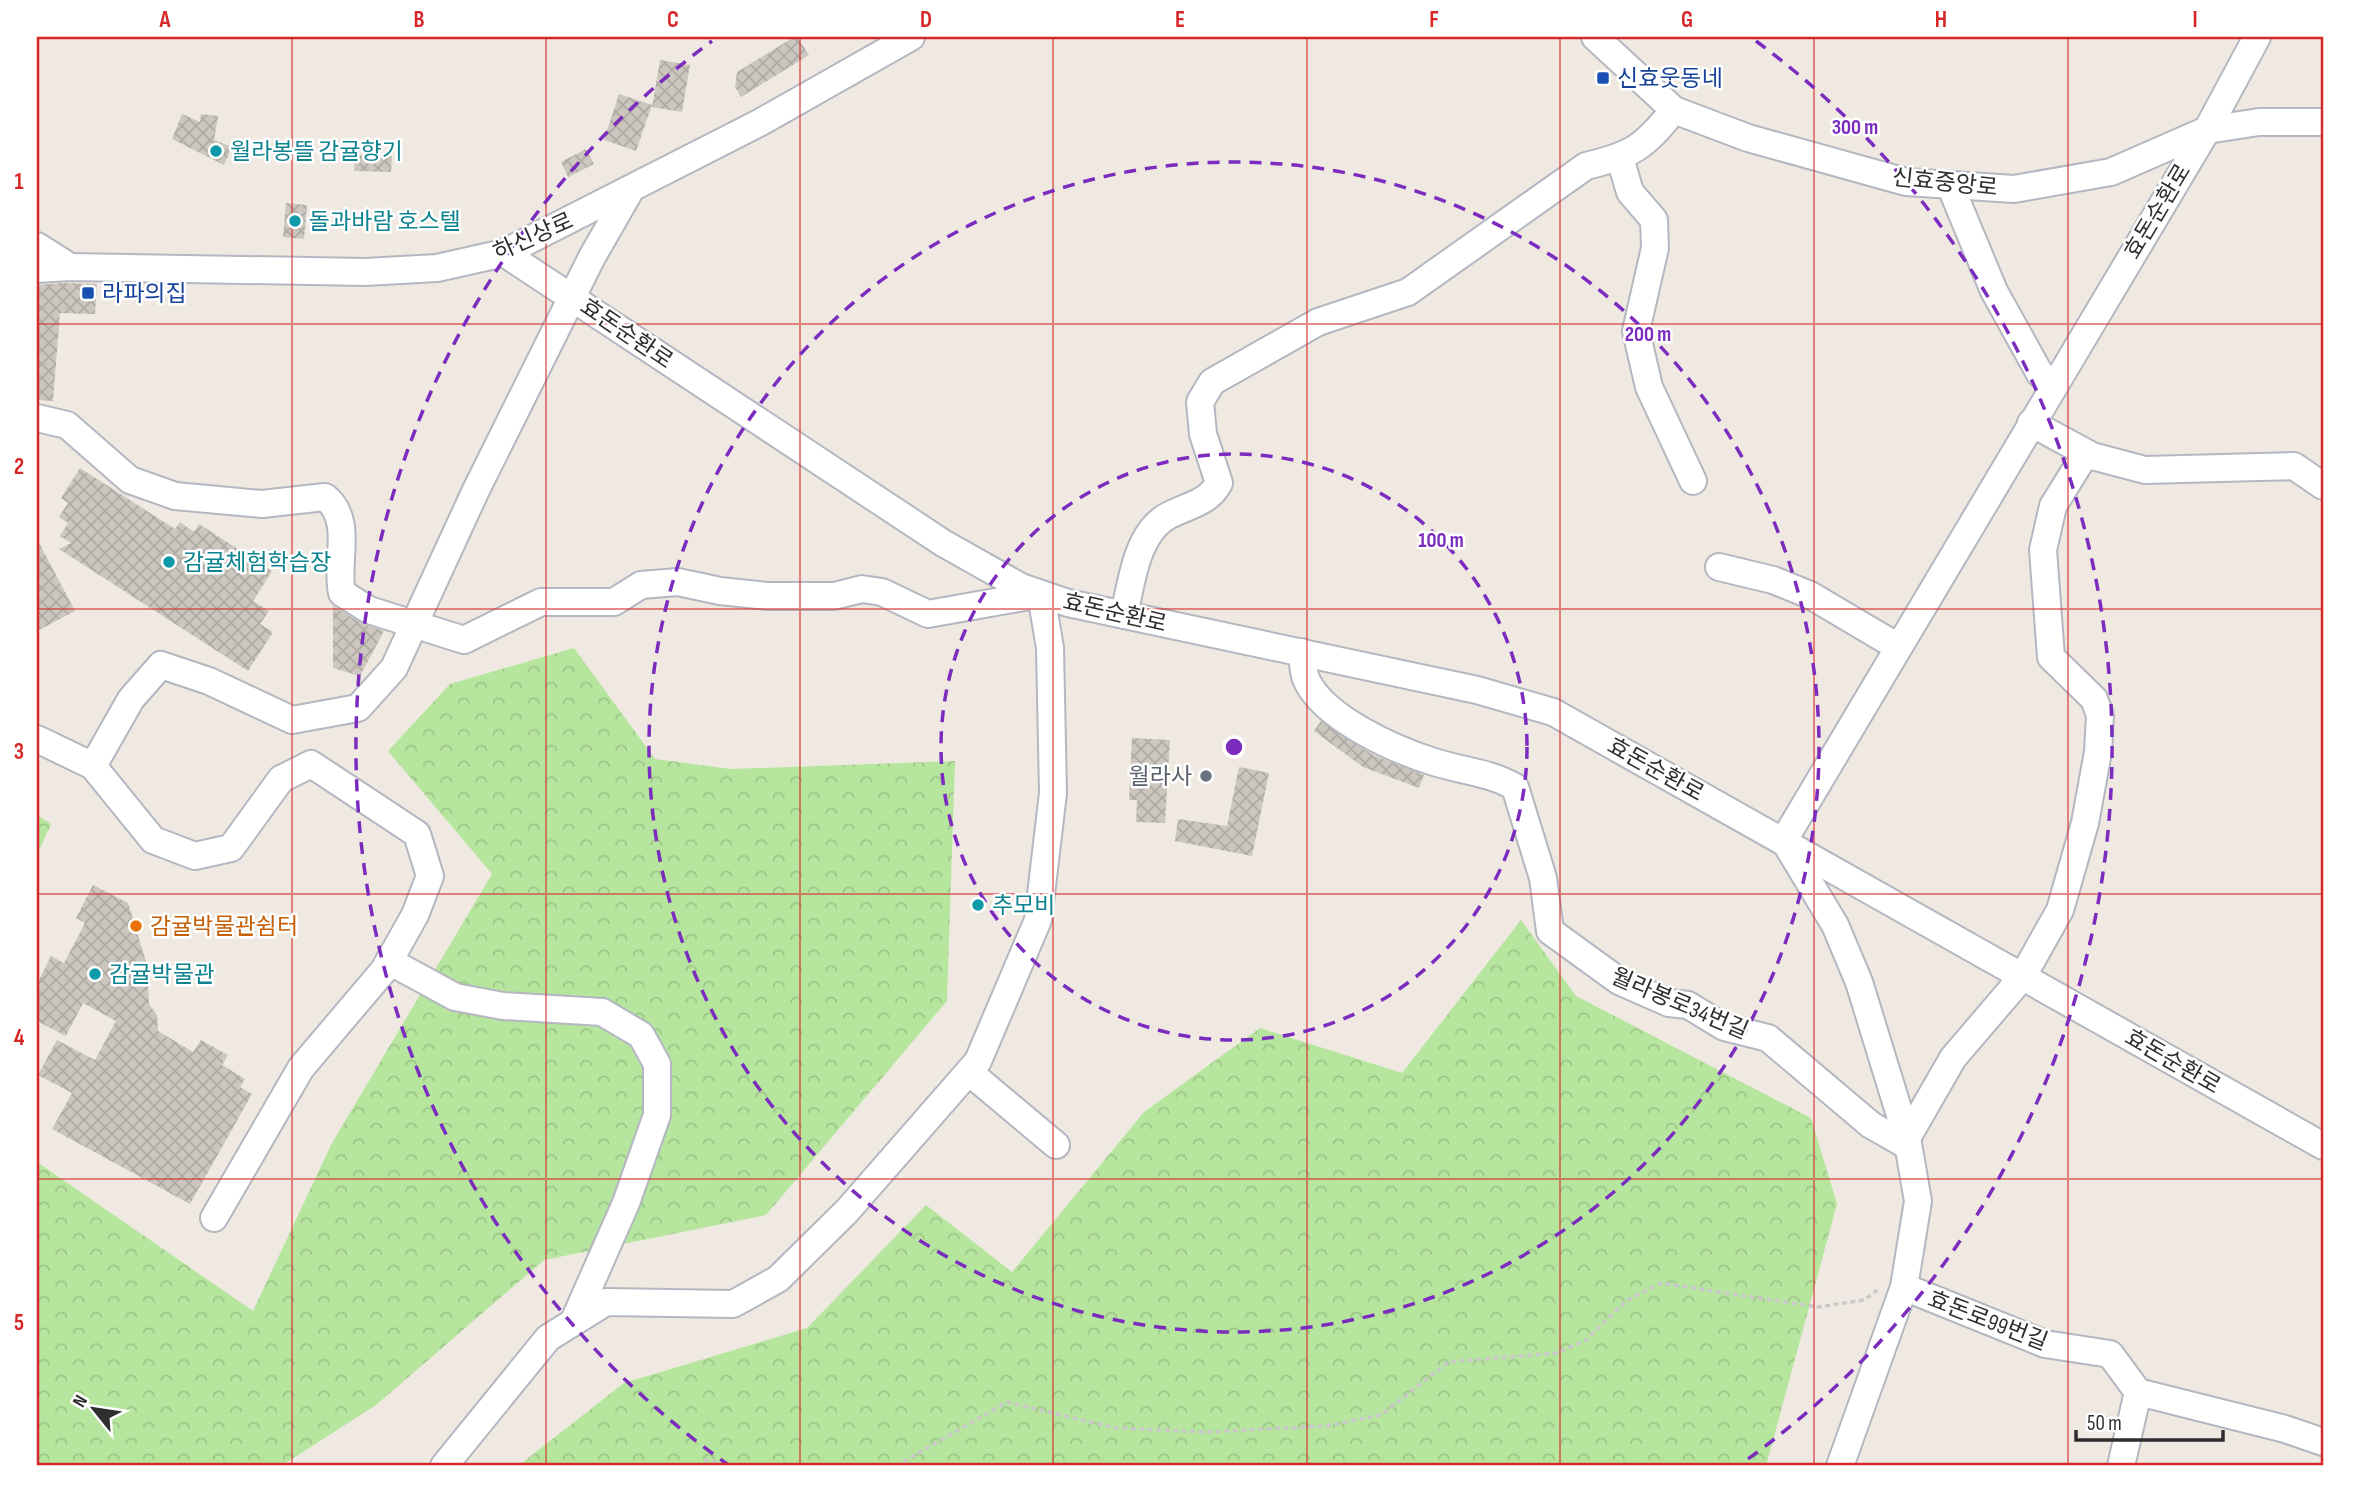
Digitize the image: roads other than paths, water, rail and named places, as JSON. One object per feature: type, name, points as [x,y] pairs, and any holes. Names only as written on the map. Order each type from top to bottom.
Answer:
[{"type":"street","name":"하신상로","points":[[37,269],[70,267],[365,272],[437,268],[504,253],[761,122],[911,37]]},
{"type":"street","name":"신효중앙로","points":[[1595,37],[1674,110],[1748,138],[1906,182],[2014,189],[2110,172],[2207,130],[2259,121],[2323,122]]},
{"type":"street","name":"효돈순환로","points":[[1784,840],[2207,130],[2258,37]]},
{"type":"street","points":[[1124,615],[1135,568],[1149,534],[1164,518],[1213,495],[1219,483],[1203,434],[1200,402],[1212,382],[1318,322],[1408,292],[1587,166],[1620,158],[1649,141],[1674,110]]},
{"type":"street","points":[[1620,158],[1630,192],[1654,220],[1655,247],[1636,331],[1649,387],[1693,481]]},
{"type":"street","points":[[1950,185],[1994,291],[2039,374],[2054,383]]},
{"type":"street","points":[[93,766],[131,699],[161,664],[209,681],[292,720],[358,708],[394,668],[476,490],[572,297],[631,189]]},
{"type":"street","points":[[37,246],[70,267]]},
{"type":"street","name":"효돈순환로","points":[[504,253],[943,543],[1021,587],[1124,615],[1477,690],[1553,712],[2323,1146]]},
{"type":"street","points":[[37,418],[67,425],[130,480],[175,496],[262,504],[325,497],[338,511],[342,534],[339,577],[342,593],[369,610],[464,640],[541,602],[614,602],[641,585],[678,582],[720,592],[766,596],[834,596],[862,589],[882,592],[928,614],[1041,594],[1049,648],[1053,793],[1038,919],[978,1061],[847,1211],[778,1279],[733,1304],[606,1302],[548,1338],[444,1466]]},
{"type":"street","points":[[2031,423],[2086,453],[2146,470],[2294,466],[2323,486]]},
{"type":"street","points":[[1907,1142],[1952,1058],[2023,976],[2060,910],[2085,823],[2098,752],[2100,715],[2094,699],[2051,657],[2043,550],[2053,506],[2086,453]]},
{"type":"street","points":[[1719,567],[1773,580],[1810,595],[1898,647]]},
{"type":"street","name":"월라봉로34번길","points":[[1301,652],[1307,679],[1325,703],[1376,740],[1434,762],[1494,775],[1515,787],[1543,878],[1550,931],[1567,946],[1619,981],[1669,1003],[1688,1005],[1724,1027],[1768,1038],[1871,1125],[1907,1142]]},
{"type":"street","points":[[37,738],[93,766],[153,841],[195,856],[231,849],[281,779],[311,764],[417,834],[430,876],[415,915],[389,961],[301,1068],[214,1218]]},
{"type":"street","points":[[1784,840],[1835,925],[1859,982],[1907,1142],[1918,1202],[1905,1278],[1840,1466]]},
{"type":"street","points":[[389,961],[455,997],[503,1006],[602,1013],[640,1035],[657,1064],[657,1115],[626,1203],[573,1323]]},
{"type":"street","points":[[969,1072],[1056,1145]]},
{"type":"street","name":"효돈로99번길","points":[[1905,1278],[2045,1344],[2110,1354],[2138,1392]]},
{"type":"street","points":[[2121,1466],[2138,1392],[2323,1442]]},
{"type":"place","name":"신효웃동네","points":[[1603,78]]},
{"type":"place","name":"월라봉뜰 감귤향기","points":[[216,151]]},
{"type":"place","name":"돌과바람 호스텔","points":[[295,221]]},
{"type":"place","name":"라파의집","points":[[88,293]]},
{"type":"place","name":"감귤체험학습장","points":[[169,562]]},
{"type":"place","name":"월라사","points":[[1206,776]]},
{"type":"place","name":"추모비","points":[[978,905]]},
{"type":"place","name":"감귤박물관쉼터","points":[[136,926]]},
{"type":"place","name":"감귤박물관","points":[[95,974]]}]
